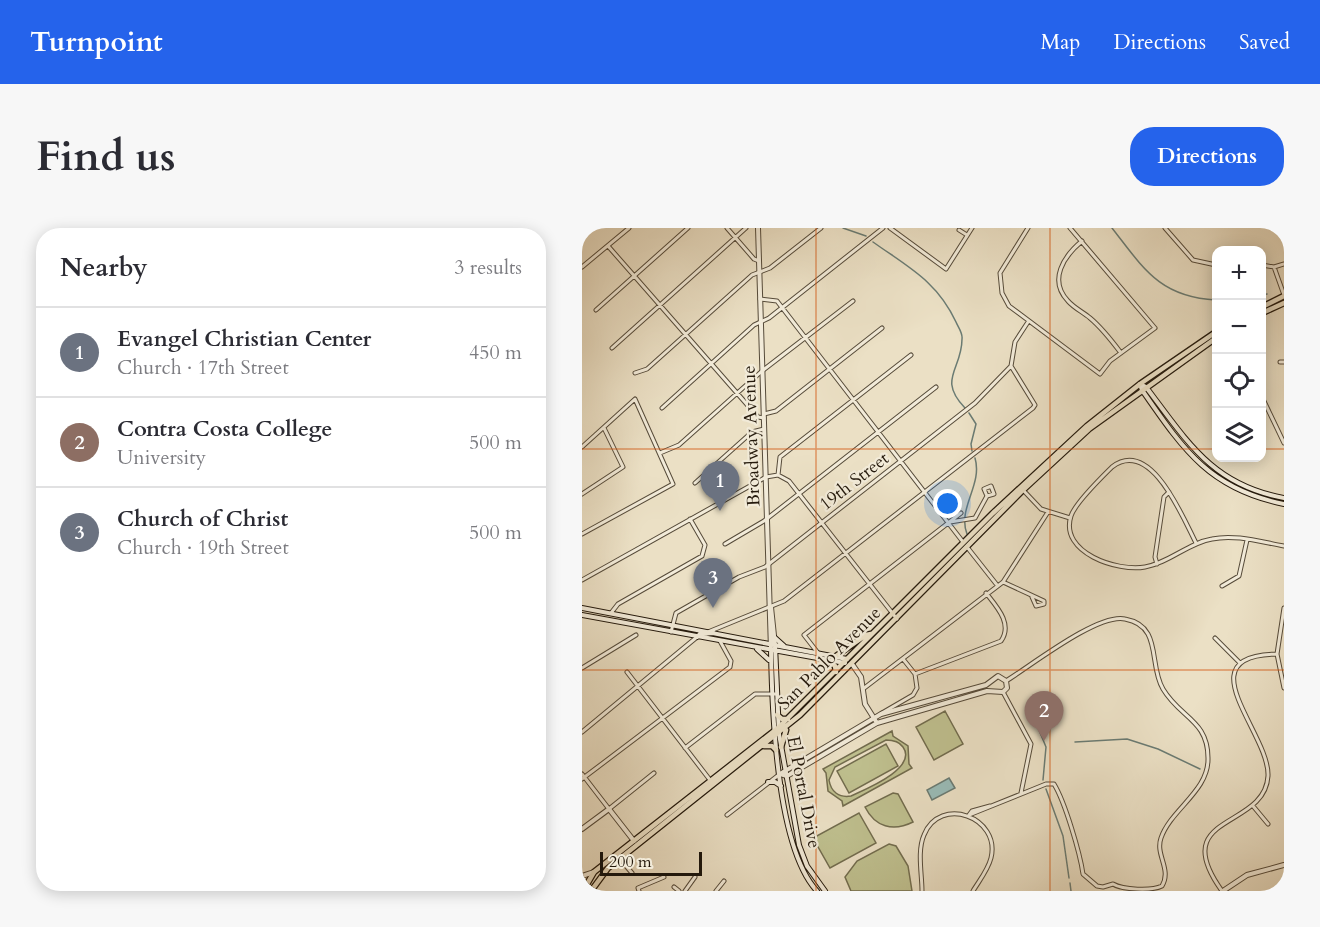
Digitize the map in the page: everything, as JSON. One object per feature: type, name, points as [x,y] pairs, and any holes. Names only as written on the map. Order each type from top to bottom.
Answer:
[{"type":"main road","name":"Broadway Avenue","points":[[758,228],[773,645],[773,735]]},
{"type":"main road","points":[[1266,305],[1284,296]]},
{"type":"main road","points":[[1266,311],[1284,303]]},
{"type":"main road","name":"San Pablo Avenue","points":[[591,891],[608,868],[635,842],[730,765],[789,721],[848,662],[871,634],[1087,426],[1140,384],[1212,335]]},
{"type":"main road","name":"San Pablo Avenue","points":[[789,721],[836,672],[897,619],[1023,490],[1089,429],[1212,341]]},
{"type":"main road","points":[[1140,384],[1181,436],[1208,464],[1247,488],[1284,498]]},
{"type":"main road","points":[[1144,388],[1176,440],[1205,470],[1245,494],[1284,504]]},
{"type":"main road","name":"Broadway Avenue","points":[[771,607],[773,645]]},
{"type":"main road","points":[[583,608],[836,656],[848,662],[861,677],[865,704],[877,723]]},
{"type":"main road","points":[[582,615],[773,651],[848,662]]},
{"type":"main road","points":[[697,637],[700,634],[714,633]]},
{"type":"main road","points":[[836,656],[866,635],[871,634]]},
{"type":"main road","points":[[774,637],[788,647]]},
{"type":"main road","points":[[754,647],[766,655],[771,664]]},
{"type":"main road","name":"Broadway Avenue","points":[[773,651],[771,664],[779,730]]},
{"type":"main road","points":[[828,660],[833,663],[836,672]]},
{"type":"main road","points":[[998,676],[1006,681],[1007,688],[1003,692],[993,691],[877,723],[787,776],[780,774],[786,768],[874,717],[990,683],[998,676]]},
{"type":"main road","points":[[990,683],[993,691]]},
{"type":"main road","points":[[764,746],[778,749],[789,721],[777,715]]},
{"type":"main road","name":"El Portal Drive","points":[[779,730],[778,749],[782,790],[796,855],[805,875],[817,891]]},
{"type":"main road","name":"San Pablo Avenue","points":[[583,891],[584,883],[594,872],[702,795],[764,746],[773,735]]},
{"type":"main road","name":"El Portal Drive","points":[[773,735],[786,768],[803,859],[825,891]]},
{"type":"main road","points":[[719,781],[730,765]]},
{"type":"main road","points":[[702,795],[710,781]]},
{"type":"main road","points":[[768,783],[775,782],[782,790]]},
{"type":"main road","points":[[582,829],[609,809],[635,842]]},
{"type":"main road","points":[[1223,891],[1247,875],[1284,865]]},
{"type":"main road","points":[[582,876],[594,872]]},
{"type":"street","points":[[582,267],[629,228]]},
{"type":"street","points":[[596,310],[688,228]]},
{"type":"street","points":[[727,228],[750,255],[759,261]]},
{"type":"street","points":[[612,348],[746,228]]},
{"type":"street","points":[[635,373],[647,369],[759,271],[770,268],[821,228]]},
{"type":"street","points":[[662,408],[761,322],[883,228]]},
{"type":"street","points":[[890,228],[946,269],[972,228]]},
{"type":"street","points":[[1028,228],[1000,273],[1005,300],[1028,322],[1100,374],[1110,361],[1155,328],[1070,228]]},
{"type":"street","points":[[1165,228],[1193,260],[1212,264]]},
{"type":"street","points":[[959,230],[968,235]]},
{"type":"street","points":[[1082,242],[1063,261],[1059,277],[1062,292],[1070,303],[1105,332],[1121,353]]},
{"type":"street","points":[[608,246],[760,418],[776,411],[882,328]]},
{"type":"street","points":[[1266,266],[1284,264]]},
{"type":"street","points":[[1274,267],[1284,296]]},
{"type":"street","points":[[760,299],[771,298],[782,307],[997,585]]},
{"type":"street","points":[[660,453],[679,445],[762,371],[853,301]]},
{"type":"street","points":[[708,632],[784,601],[1035,405],[1011,366],[1015,342],[1028,322]]},
{"type":"street","points":[[778,475],[780,457],[911,355]]},
{"type":"street","name":"19th Street","points":[[673,626],[679,611],[769,563],[821,523],[975,403],[1011,366]]},
{"type":"street","points":[[725,544],[764,521],[798,492],[936,387]]},
{"type":"street","points":[[582,447],[635,399],[673,484],[582,534]]},
{"type":"street","points":[[1266,406],[1284,443]]},
{"type":"street","points":[[582,494],[623,467],[604,428]]},
{"type":"street","points":[[695,483],[752,432],[764,429]]},
{"type":"street","points":[[1196,543],[1169,492],[1142,464],[1134,461],[1118,463],[1109,470],[1070,518],[1073,539],[1100,561],[1125,569],[1157,564],[1196,543],[1227,537],[1284,546]]},
{"type":"street","points":[[582,580],[766,477],[778,475],[784,477],[798,492],[897,619]]},
{"type":"street","points":[[1023,490],[1041,509],[1070,518]]},
{"type":"street","points":[[1157,564],[1155,557],[1164,497],[1169,492]]},
{"type":"street","points":[[949,523],[970,520],[978,514],[987,496]]},
{"type":"street","points":[[863,689],[1003,582],[1033,531],[1048,512]]},
{"type":"street","points":[[818,653],[804,634],[961,513]]},
{"type":"street","points":[[611,614],[618,604],[702,556],[705,545],[690,519]]},
{"type":"street","points":[[1222,586],[1239,576],[1247,540]]},
{"type":"street","points":[[1003,582],[1032,597]]},
{"type":"street","points":[[915,674],[1001,641],[1005,632],[1004,621],[986,593]]},
{"type":"street","points":[[582,615],[583,608]]},
{"type":"street","points":[[1284,608],[1277,654],[1284,688]]},
{"type":"street","points":[[969,815],[1049,783],[1055,785],[1073,838],[1080,849],[1083,874],[1104,889],[1113,885],[1120,888],[1153,890],[1162,886],[1165,867],[1160,851],[1160,840],[1188,798],[1202,782],[1206,771],[1208,744],[1205,733],[1163,689],[1155,664],[1154,643],[1144,628],[1137,624],[1125,619],[1098,622],[1006,681]]},
{"type":"street","points":[[672,632],[673,626]]},
{"type":"street","points":[[582,668],[636,635]]},
{"type":"street","points":[[582,732],[697,637]]},
{"type":"street","points":[[1215,638],[1240,663]]},
{"type":"street","points":[[654,773],[609,809],[583,777],[732,664],[720,641]]},
{"type":"street","points":[[1223,891],[1207,865],[1206,850],[1209,839],[1224,822],[1253,806],[1265,788],[1267,766],[1235,692],[1233,677],[1240,663],[1256,655],[1277,654]]},
{"type":"street","points":[[881,714],[915,693],[918,683],[915,674],[903,659]]},
{"type":"street","points":[[627,672],[710,781]]},
{"type":"street","points":[[1003,692],[1031,744],[1021,794]]},
{"type":"street","points":[[685,748],[755,694],[774,694]]},
{"type":"street","points":[[727,815],[780,774]]},
{"type":"street","points":[[1253,806],[1268,825]]},
{"type":"street","points":[[922,891],[923,836],[933,822],[955,813],[969,815],[983,825],[992,843],[991,860],[973,891]]},
{"type":"street","points":[[620,858],[632,873]]},
{"type":"street","points":[[638,890],[664,877]]},
{"type":"street","points":[[685,891],[695,877]]},
{"type":"street","points":[[716,891],[724,881]]},
{"type":"street","points":[[674,887],[679,891]]},
{"type":"green space","points":[[945,711],[963,744],[934,760],[916,727]]},
{"type":"green space","points":[[892,731],[893,736],[908,746],[909,764],[912,768],[843,806],[842,801],[828,791],[826,773],[823,769]],"holes":[[[886,740],[900,743],[906,755],[897,770],[878,783],[851,796],[839,795],[834,791],[829,780],[835,767]]]},
{"type":"green space","points":[[886,744],[898,766],[849,793],[837,771]]},
{"type":"green space","points":[[893,793],[898,794],[913,822],[898,827],[885,826],[869,814],[865,807]]},
{"type":"green space","points":[[859,813],[876,843],[830,868],[813,838]]},
{"type":"green space","points":[[889,844],[896,846],[908,866],[912,891],[851,891],[845,877],[857,861]]},
{"type":"water","points":[[949,778],[955,788],[932,800],[927,790]]},
{"type":"waterway","points":[[843,228],[866,236]]},
{"type":"waterway","points":[[1112,228],[1144,268],[1167,287],[1197,298],[1212,300]]},
{"type":"waterway","points":[[873,242],[910,267],[931,285],[948,308],[962,337],[961,350],[952,382],[957,398],[965,408]]},
{"type":"waterway","points":[[969,413],[976,424],[971,444],[972,451]]},
{"type":"waterway","points":[[967,534],[965,515],[976,478],[975,458]]},
{"type":"waterway","points":[[1030,708],[1046,747],[1043,780]]},
{"type":"waterway","points":[[1075,742],[1127,739],[1158,749],[1200,769]]},
{"type":"waterway","points":[[1046,789],[1063,836],[1069,878]]},
{"type":"waterway","points":[[1070,883],[1071,891]]},
{"type":"place","name":"Evangel Christian Center","points":[[720,511]]},
{"type":"place","name":"Church of Christ","points":[[713,608]]},
{"type":"place","name":"Contra Costa College","points":[[1044,741]]}]
